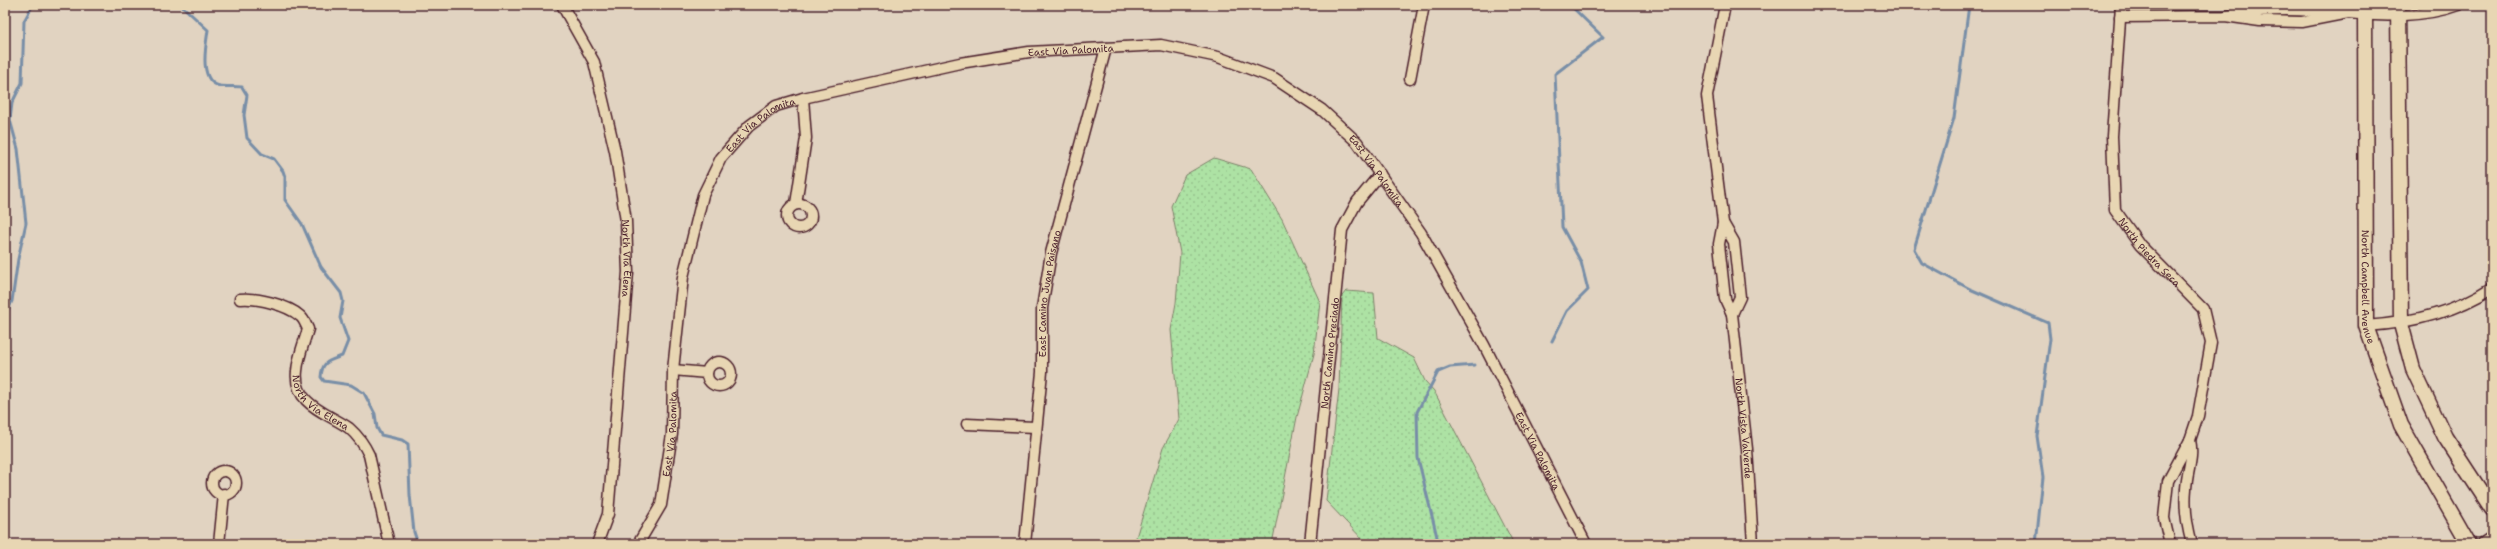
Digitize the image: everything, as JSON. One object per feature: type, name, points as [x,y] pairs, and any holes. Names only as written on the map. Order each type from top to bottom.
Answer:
[{"type":"main road","points":[[2398,9],[2401,324],[2413,369],[2445,436],[2492,509]]},
{"type":"main road","name":"North Campbell Avenue","points":[[2365,10],[2366,326],[2401,426],[2469,544]]},
{"type":"street","name":"North Via Elena","points":[[562,5],[594,62],[615,151],[626,221],[628,272],[608,514],[597,544]]},
{"type":"street","points":[[1410,79],[1424,5]]},
{"type":"street","name":"North Vista Valverde","points":[[1724,5],[1707,96],[1723,223],[1719,244],[1725,299],[1732,314],[1747,449],[1753,544]]},
{"type":"street","name":"North Piedra Seca","points":[[2121,5],[2112,136],[2115,210],[2140,245],[2203,309],[2211,343],[2198,416],[2190,440],[2168,481],[2164,518],[2170,544]]},
{"type":"street","points":[[2120,17],[2225,16],[2260,21],[2302,22],[2365,10],[2398,9],[2433,12],[2458,5]]},
{"type":"street","name":"East Via Palomita","points":[[638,544],[661,505],[672,434],[673,370],[683,277],[703,195],[721,158],[749,126],[776,106],[803,98],[960,63],[1029,52],[1161,45],[1218,57],[1274,78],[1322,110],[1356,142],[1422,233],[1484,344],[1586,544]]},
{"type":"street","name":"East Camino Juan Paisano","points":[[1025,544],[1042,372],[1042,308],[1051,253],[1106,48]]},
{"type":"street","points":[[796,204],[806,138],[803,98]]},
{"type":"street","name":"North Camino Preciado","points":[[1310,544],[1342,230],[1357,202],[1380,174]]},
{"type":"street","name":"North Vista Valverde","points":[[1723,223],[1734,242],[1740,298],[1732,314]]},
{"type":"street","points":[[2366,326],[2401,324],[2458,307],[2492,288]]},
{"type":"street","name":"North Via Elena","points":[[240,299],[251,298],[275,304],[299,315],[303,320],[308,329],[296,372],[298,386],[311,407],[347,427],[365,446],[373,469],[389,544]]},
{"type":"street","points":[[673,370],[707,374]]},
{"type":"street","points":[[967,424],[1036,427]]},
{"type":"street","name":"North Piedra Seca","points":[[2190,440],[2193,454],[2186,488],[2185,517],[2192,544]]},
{"type":"street","points":[[219,544],[224,494]]},
{"type":"street","points":[[2483,544],[2492,538]]},
{"type":"green space","points":[[1214,158],[1251,169],[1282,219],[1320,302],[1314,354],[1297,417],[1272,544],[1134,544],[1163,448],[1179,419],[1171,330],[1176,303],[1180,253],[1171,206],[1185,175]]},
{"type":"green space","points":[[1346,291],[1374,293],[1378,338],[1414,358],[1425,381],[1434,391],[1514,544],[1367,544],[1326,501],[1339,389],[1342,296]]},
{"type":"waterway","points":[[5,316],[12,301],[18,259],[26,223],[18,149],[10,120],[12,103],[22,83],[24,21],[33,5]]},
{"type":"waterway","points":[[181,5],[208,30],[205,62],[209,78],[213,83],[220,86],[242,87],[247,95],[244,115],[247,138],[262,154],[274,159],[283,171],[285,177],[285,200],[302,224],[321,267],[341,293],[343,301],[340,318],[348,341],[342,356],[327,362],[323,368],[321,377],[324,381],[351,385],[364,393],[375,414],[377,428],[381,435],[402,440],[408,444],[410,495],[414,532],[418,544]]},
{"type":"waterway","points":[[1552,341],[1567,311],[1588,290],[1581,262],[1562,227],[1555,74],[1603,37],[1570,5]]},
{"type":"waterway","points":[[1969,5],[1954,118],[1914,249],[1922,263],[1970,289],[2048,323],[2050,339],[2037,436],[2043,477],[2036,544]]},
{"type":"waterway","points":[[1435,544],[1437,537],[1418,458],[1417,412],[1438,372],[1450,367],[1475,365]]}]
